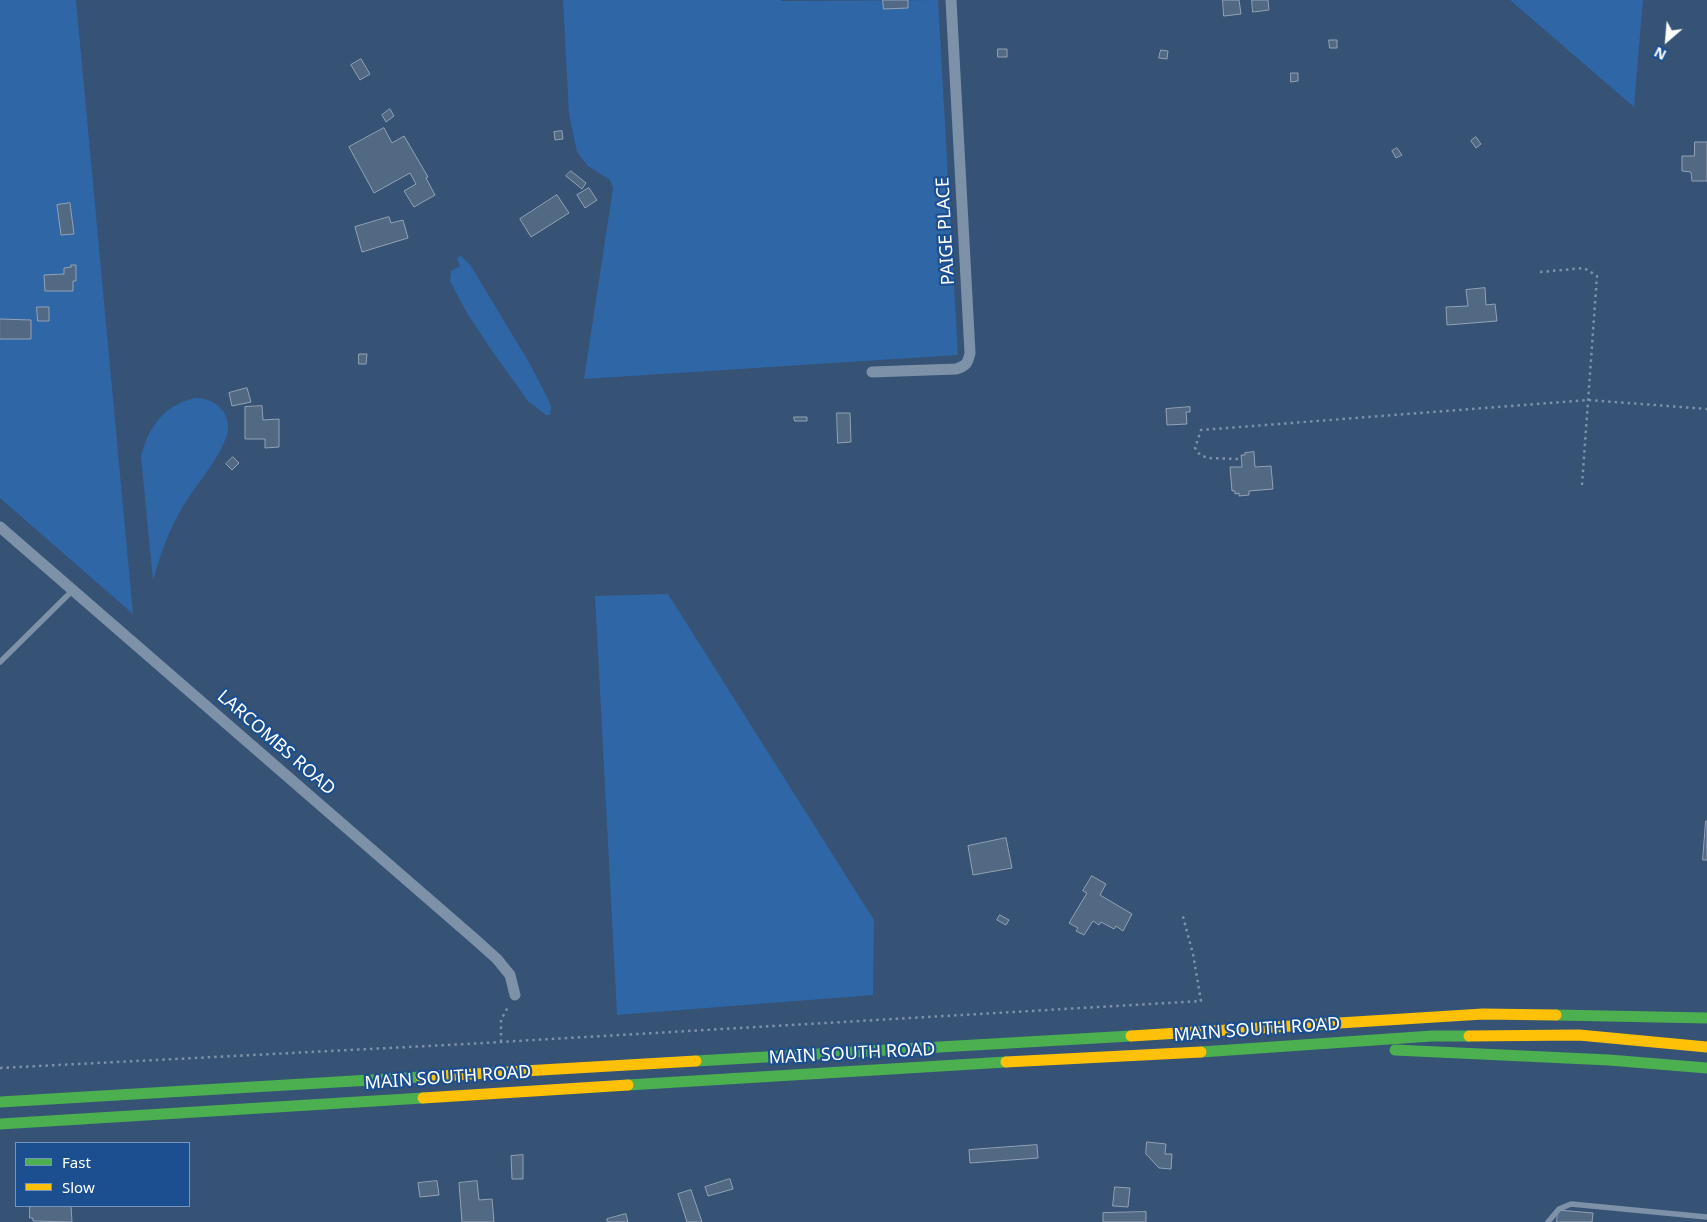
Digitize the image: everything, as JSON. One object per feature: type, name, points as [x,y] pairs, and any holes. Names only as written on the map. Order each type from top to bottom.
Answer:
[{"type":"highway","points":[[1608,1014],[1707,1011]]},
{"type":"highway","name":"MAIN SOUTH ROAD","points":[[0,1102],[1180,1033],[1455,1015],[1608,1014],[1707,1018]]},
{"type":"highway","name":"MAIN SOUTH ROAD","points":[[0,1124],[1301,1046],[1432,1036],[1579,1035],[1707,1047]]},
{"type":"highway","points":[[1301,1046],[1609,1060],[1707,1068]]},
{"type":"street","name":"PAIGE PLACE","points":[[872,372],[956,369],[968,363],[970,353],[951,0]]},
{"type":"street","name":"LARCOMBS ROAD","points":[[0,528],[477,941],[497,960],[510,976],[515,995]]},
{"type":"lane","points":[[0,662],[73,590]]},
{"type":"lane","points":[[1548,1222],[1559,1209],[1571,1204],[1707,1217]]},
{"type":"path","points":[[1540,272],[1584,268],[1597,276],[1582,485]]},
{"type":"path","points":[[1238,459],[1208,458],[1200,455],[1195,448],[1201,430],[1589,400],[1707,409]]},
{"type":"path","points":[[0,1068],[500,1042],[1201,1001],[1193,954],[1182,913]]},
{"type":"path","points":[[500,1042],[501,1020],[515,995]]},
{"type":"shaded area","points":[[0,0],[76,0],[133,614],[0,498]]},
{"type":"shaded area","points":[[563,0],[938,0],[958,355],[584,379],[613,188],[610,180],[588,166],[577,152],[569,115]]},
{"type":"shaded area","points":[[1510,0],[1643,0],[1634,107]]},
{"type":"shaded area","points":[[460,255],[471,266],[530,364],[548,399],[551,407],[550,415],[546,415],[528,401],[467,313],[450,281],[451,271],[460,266],[457,259]]},
{"type":"shaded area","points":[[195,398],[209,400],[221,408],[227,420],[227,435],[215,459],[177,516],[163,548],[153,581],[141,457],[148,436],[159,419],[174,406]]},
{"type":"shaded area","points":[[668,594],[874,920],[873,995],[617,1015],[595,596]]},
{"type":"building","points":[[883,0],[908,0],[908,8],[884,9]]},
{"type":"building","points":[[1223,0],[1239,0],[1241,14],[1224,16]]},
{"type":"building","points":[[1252,0],[1268,0],[1269,10],[1253,12]]},
{"type":"building","points":[[1329,40],[1337,40],[1337,48],[1330,48]]},
{"type":"building","points":[[998,49],[1007,49],[1007,57],[998,57]]},
{"type":"building","points":[[1161,50],[1168,51],[1167,59],[1159,58]]},
{"type":"building","points":[[361,59],[370,74],[360,80],[351,65]]},
{"type":"building","points":[[1291,73],[1298,73],[1298,81],[1291,82]]},
{"type":"building","points":[[390,109],[394,116],[386,122],[382,115]]},
{"type":"building","points":[[384,128],[392,143],[404,136],[428,177],[426,178],[435,195],[414,207],[404,191],[416,184],[410,173],[374,193],[349,147]]},
{"type":"building","points":[[562,131],[563,139],[555,140],[554,132]]},
{"type":"building","points":[[1476,137],[1481,144],[1476,148],[1471,141]]},
{"type":"building","points":[[1695,142],[1707,142],[1707,181],[1692,181],[1691,172],[1682,171],[1682,156],[1694,156]]},
{"type":"building","points":[[1397,148],[1402,155],[1396,158],[1392,151]]},
{"type":"building","points":[[571,171],[586,183],[582,189],[566,176]]},
{"type":"building","points":[[589,188],[597,200],[585,208],[577,195]]},
{"type":"building","points":[[557,195],[569,213],[531,237],[520,219]]},
{"type":"building","points":[[70,203],[74,234],[61,235],[57,205]]},
{"type":"building","points":[[389,217],[391,223],[403,220],[408,238],[362,252],[355,227]]},
{"type":"building","points":[[71,265],[76,265],[76,281],[73,281],[73,291],[45,291],[44,275],[64,274],[64,268],[71,267]]},
{"type":"building","points":[[1485,288],[1486,305],[1495,304],[1497,321],[1447,325],[1446,307],[1468,306],[1466,290]]},
{"type":"building","points":[[37,307],[49,307],[49,321],[38,321]]},
{"type":"building","points":[[0,319],[31,320],[31,339],[0,339]]},
{"type":"building","points":[[359,354],[367,354],[366,364],[359,364]]},
{"type":"building","points":[[247,388],[251,402],[232,406],[229,393]]},
{"type":"building","points":[[262,406],[263,420],[279,419],[279,447],[265,448],[265,439],[245,439],[245,407]]},
{"type":"building","points":[[1190,407],[1190,412],[1186,412],[1187,424],[1167,425],[1166,409]]},
{"type":"building","points":[[837,413],[850,413],[851,442],[838,443]]},
{"type":"building","points":[[794,417],[807,417],[807,421],[795,421]]},
{"type":"building","points":[[1254,452],[1255,467],[1271,466],[1273,489],[1249,491],[1249,495],[1239,496],[1239,493],[1235,494],[1235,491],[1232,491],[1230,467],[1242,467],[1241,455]]},
{"type":"building","points":[[233,457],[239,463],[232,470],[226,464]]},
{"type":"building","points":[[1706,821],[1707,860],[1703,860]]},
{"type":"building","points":[[1006,838],[1012,868],[973,875],[968,846]]},
{"type":"building","points":[[1092,876],[1106,884],[1100,895],[1132,914],[1123,931],[1116,926],[1114,929],[1101,922],[1099,925],[1093,921],[1084,935],[1076,931],[1078,928],[1069,923],[1087,893],[1083,891]]},
{"type":"building","points":[[1000,915],[1009,920],[1006,925],[997,920]]},
{"type":"building","points":[[1147,1142],[1166,1144],[1165,1154],[1172,1154],[1171,1169],[1159,1168],[1146,1154]]},
{"type":"building","points":[[1037,1145],[1038,1158],[970,1163],[969,1150]]},
{"type":"building","points":[[523,1155],[523,1179],[512,1179],[511,1156]]},
{"type":"building","points":[[730,1179],[733,1189],[708,1196],[705,1187]]},
{"type":"building","points":[[437,1181],[439,1195],[420,1197],[418,1183]]},
{"type":"building","points":[[477,1181],[479,1200],[492,1199],[494,1222],[462,1222],[459,1183]]},
{"type":"building","points":[[1115,1187],[1130,1188],[1128,1207],[1113,1206]]},
{"type":"building","points":[[691,1190],[702,1222],[687,1222],[678,1194]]},
{"type":"building","points":[[30,1207],[71,1207],[72,1222],[33,1221],[33,1218],[30,1218]]},
{"type":"building","points":[[1558,1210],[1593,1213],[1592,1222],[1557,1222]]},
{"type":"building","points":[[1146,1212],[1146,1222],[1103,1222],[1103,1213]]},
{"type":"building","points":[[626,1214],[628,1222],[607,1222],[607,1219]]},
{"type":"traffic: fast","points":[[1556,1015],[1707,1018]]},
{"type":"traffic: fast","points":[[696,1061],[1131,1036]]},
{"type":"traffic: fast","points":[[1201,1052],[1432,1036],[1469,1036]]},
{"type":"traffic: fast","points":[[1395,1050],[1609,1060],[1707,1068]]},
{"type":"traffic: fast","points":[[628,1085],[1006,1062]]},
{"type":"traffic: fast","points":[[0,1102],[421,1077]]},
{"type":"traffic: fast","points":[[0,1124],[423,1098]]},
{"type":"traffic: slow","points":[[1131,1036],[1483,1014],[1556,1015]]},
{"type":"traffic: slow","points":[[1469,1036],[1579,1035],[1707,1047]]},
{"type":"traffic: slow","points":[[1006,1062],[1201,1052]]},
{"type":"traffic: slow","points":[[421,1077],[696,1061]]},
{"type":"traffic: slow","points":[[423,1098],[628,1085]]}]
